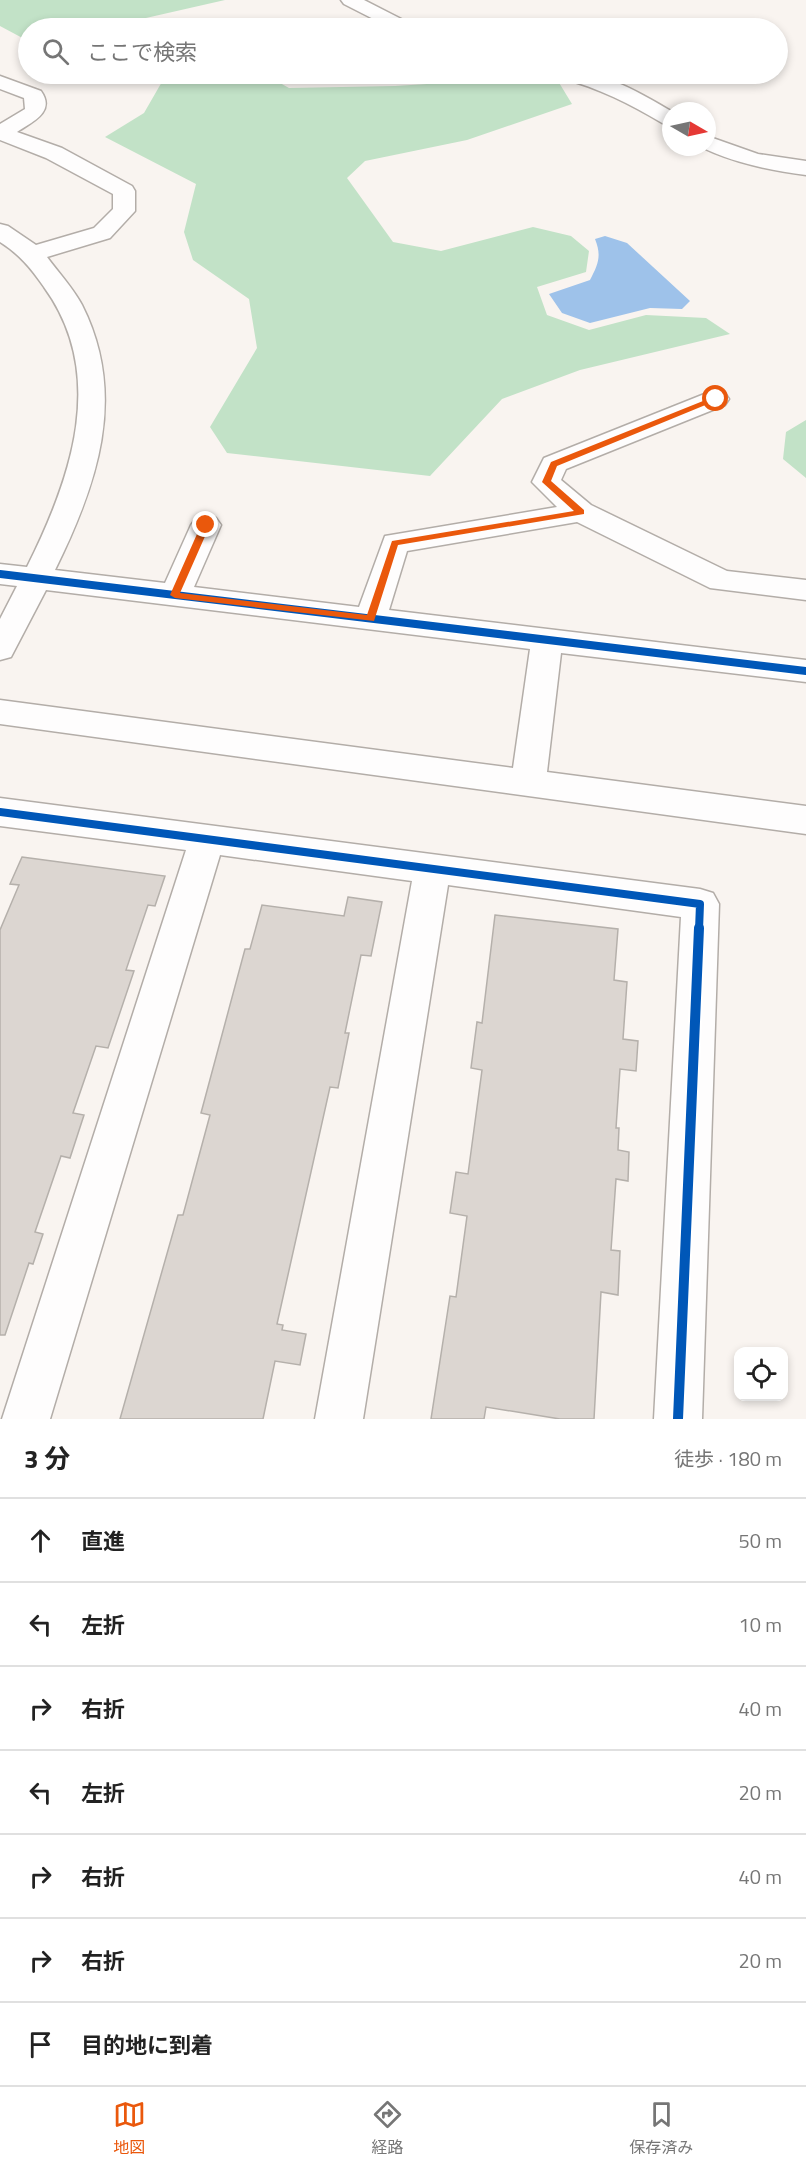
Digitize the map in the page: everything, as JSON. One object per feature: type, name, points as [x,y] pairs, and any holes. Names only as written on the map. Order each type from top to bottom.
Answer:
[{"type":"street","points":[[350,0],[385,18]]},
{"type":"street","points":[[0,82],[34,95],[35,112],[0,133]]},
{"type":"street","points":[[601,84],[624,91],[662,114]]},
{"type":"street","points":[[0,133],[54,153],[124,190],[124,211],[102,233],[32,254]]},
{"type":"street","points":[[716,145],[764,163],[806,168]]},
{"type":"street","points":[[0,231],[32,254],[61,292],[80,326],[91,366],[94,416],[83,471],[63,524],[0,649]]},
{"type":"street","points":[[716,399],[554,464],[546,482],[581,512],[721,581],[806,590]]},
{"type":"street","points":[[370,619],[395,543],[581,512]]},
{"type":"street","points":[[175,595],[206,525]]},
{"type":"street","points":[[0,574],[806,671]]},
{"type":"street","points":[[528,783],[547,640]]},
{"type":"street","points":[[0,712],[806,820]]},
{"type":"street","points":[[0,812],[700,904],[678,1419]]},
{"type":"street","points":[[26,1419],[207,840]]},
{"type":"street","points":[[339,1419],[432,869]]},
{"type":"green space","points":[[0,0],[225,0],[146,18],[18,18],[18,36],[0,26]]},
{"type":"green space","points":[[161,84],[282,84],[289,88],[427,84],[560,84],[572,104],[467,140],[365,161],[347,178],[393,242],[441,251],[533,227],[571,236],[589,251],[586,272],[537,287],[547,315],[589,330],[646,315],[706,318],[730,334],[580,370],[502,399],[430,476],[227,453],[210,427],[257,348],[249,299],[193,260],[184,232],[196,184],[105,137],[144,113]]},
{"type":"green space","points":[[806,420],[806,478],[783,459],[786,432]]},
{"type":"water","points":[[605,236],[627,243],[690,301],[682,309],[650,308],[590,323],[562,313],[549,294],[590,280],[598,260],[595,239]]},
{"type":"building","points":[[22,857],[165,876],[155,906],[148,905],[126,970],[134,971],[108,1048],[96,1046],[73,1113],[84,1115],[70,1158],[61,1156],[35,1232],[43,1234],[33,1264],[29,1263],[5,1335],[0,1335],[0,930],[19,885],[10,884]]},
{"type":"building","points":[[348,897],[382,902],[371,956],[361,955],[345,1033],[349,1033],[338,1088],[330,1087],[277,1324],[283,1325],[282,1330],[306,1334],[300,1365],[275,1361],[263,1419],[120,1419],[178,1215],[183,1215],[210,1115],[201,1113],[245,949],[250,949],[262,905],[344,916]]},
{"type":"building","points":[[495,915],[618,929],[614,980],[627,982],[623,1039],[638,1041],[636,1071],[620,1069],[616,1128],[619,1128],[618,1150],[629,1152],[628,1181],[616,1179],[611,1250],[620,1251],[618,1295],[601,1292],[594,1419],[560,1419],[486,1407],[484,1419],[431,1419],[450,1296],[456,1297],[467,1216],[450,1213],[456,1172],[468,1174],[482,1070],[471,1068],[477,1022],[482,1023]]},
{"type":"cycle path","points":[[0,574],[806,671]]},
{"type":"cycle path","points":[[0,812],[700,904],[678,1419]]},
{"type":"route","points":[[206,525],[175,595],[370,619],[395,543],[581,512],[546,482],[554,464],[716,399]]}]
